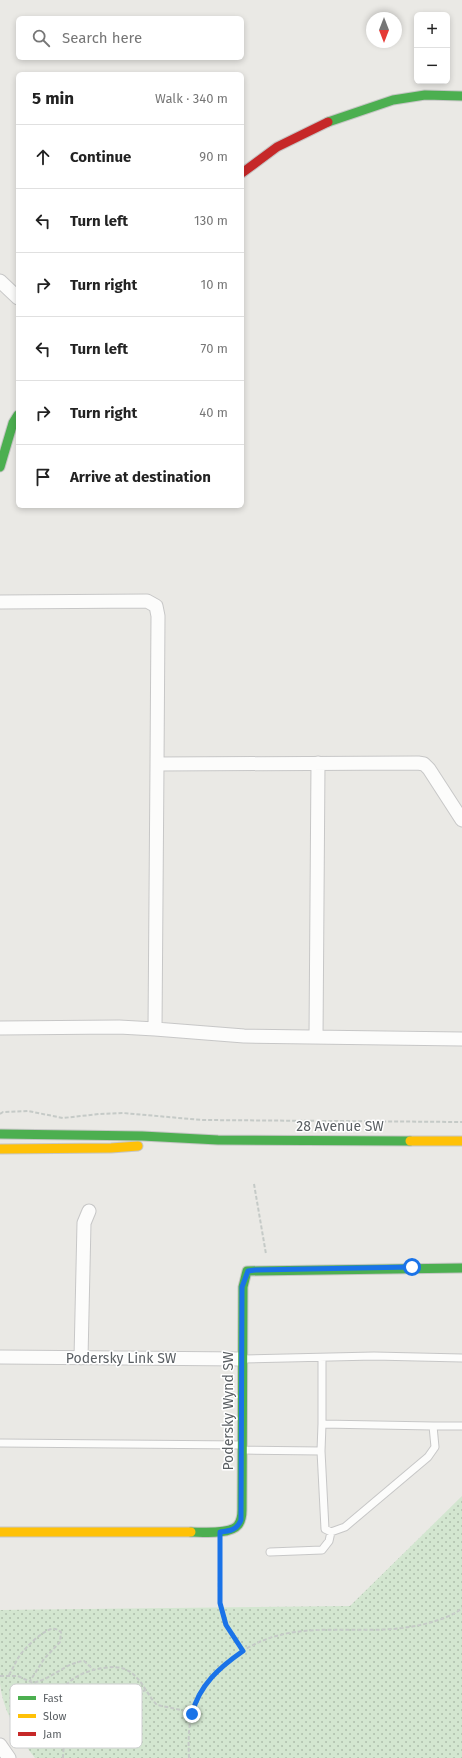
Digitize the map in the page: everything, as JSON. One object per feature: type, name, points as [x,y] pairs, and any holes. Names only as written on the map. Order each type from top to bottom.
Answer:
[{"type":"street","points":[[244,172],[277,147],[334,119],[400,99],[425,95],[462,96]]},
{"type":"street","points":[[0,281],[16,296]]},
{"type":"street","points":[[0,466],[13,423],[16,418]]},
{"type":"street","points":[[0,602],[147,601],[156,606],[158,616],[155,1029]]},
{"type":"street","points":[[316,1037],[318,763]]},
{"type":"street","points":[[157,764],[424,764],[462,820]]},
{"type":"street","points":[[0,1028],[155,1029],[222,1035],[462,1038]]},
{"type":"street","name":"28 Avenue SW","points":[[0,1134],[142,1136],[218,1140],[462,1141]]},
{"type":"street","name":"28 Avenue SW","points":[[0,1149],[111,1148],[218,1140]]},
{"type":"street","points":[[81,1358],[84,1223],[89,1211]]},
{"type":"street","name":"Podersky Wynd SW","points":[[0,1532],[230,1531],[238,1526],[241,1520],[242,1287],[244,1278],[248,1271],[268,1269],[462,1268]]},
{"type":"street","name":"Podersky Link SW","points":[[0,1357],[242,1359]]},
{"type":"street","points":[[0,1745],[9,1758]]},
{"type":"lane","points":[[242,1359],[374,1356],[462,1358]]},
{"type":"lane","points":[[322,1358],[321,1451],[325,1530],[331,1532],[345,1527],[428,1457],[435,1447],[433,1426]]},
{"type":"lane","points":[[322,1424],[462,1426]]},
{"type":"lane","points":[[0,1443],[321,1451]]},
{"type":"lane","points":[[270,1552],[322,1550],[329,1541],[331,1532]]},
{"type":"path","points":[[0,1114],[3,1112],[28,1112],[63,1118],[122,1113],[202,1120],[462,1122]]},
{"type":"path","points":[[254,1184],[268,1269]]},
{"type":"path","points":[[220,1532],[220,1603],[226,1625],[243,1651]]},
{"type":"path","points":[[189,1758],[190,1722],[201,1690],[209,1679],[243,1651],[286,1633],[304,1630],[391,1629],[415,1626],[446,1617],[462,1608]]},
{"type":"path","points":[[9,1675],[21,1654],[30,1644],[45,1632],[53,1628],[58,1630],[61,1632],[60,1642],[44,1659],[30,1681]]},
{"type":"path","points":[[0,1676],[9,1675],[36,1682],[78,1661],[84,1661],[94,1670]]},
{"type":"path","points":[[67,1684],[73,1678],[94,1670],[120,1667],[134,1675],[141,1684]]},
{"type":"path","points":[[142,1685],[157,1705],[192,1714]]},
{"type":"path","points":[[142,1691],[146,1690]]},
{"type":"path","points":[[63,1748],[63,1758]]},
{"type":"green space","points":[[462,1496],[462,1758],[35,1758],[28,1748],[142,1748],[142,1684],[10,1684],[10,1718],[4,1704],[0,1684],[0,1610],[350,1606]]},
{"type":"traffic: fast","points":[[328,122],[393,100],[425,95],[462,96]]},
{"type":"traffic: fast","points":[[0,467],[13,423],[16,418]]},
{"type":"traffic: fast","points":[[0,1134],[142,1136],[218,1140],[410,1141]]},
{"type":"traffic: fast","points":[[191,1532],[223,1532],[238,1525],[241,1518],[243,1287],[247,1271],[462,1268]]},
{"type":"traffic: slow","points":[[410,1141],[462,1141]]},
{"type":"traffic: slow","points":[[0,1149],[111,1148],[138,1146]]},
{"type":"traffic: slow","points":[[0,1532],[191,1532]]},
{"type":"traffic: jam","points":[[244,172],[277,147],[328,122]]},
{"type":"route","points":[[192,1714],[193,1707],[201,1690],[209,1679],[243,1651],[226,1625],[220,1603],[220,1532],[230,1531],[238,1526],[241,1520],[242,1510],[242,1287],[244,1278],[248,1271],[255,1270],[412,1267]]}]
